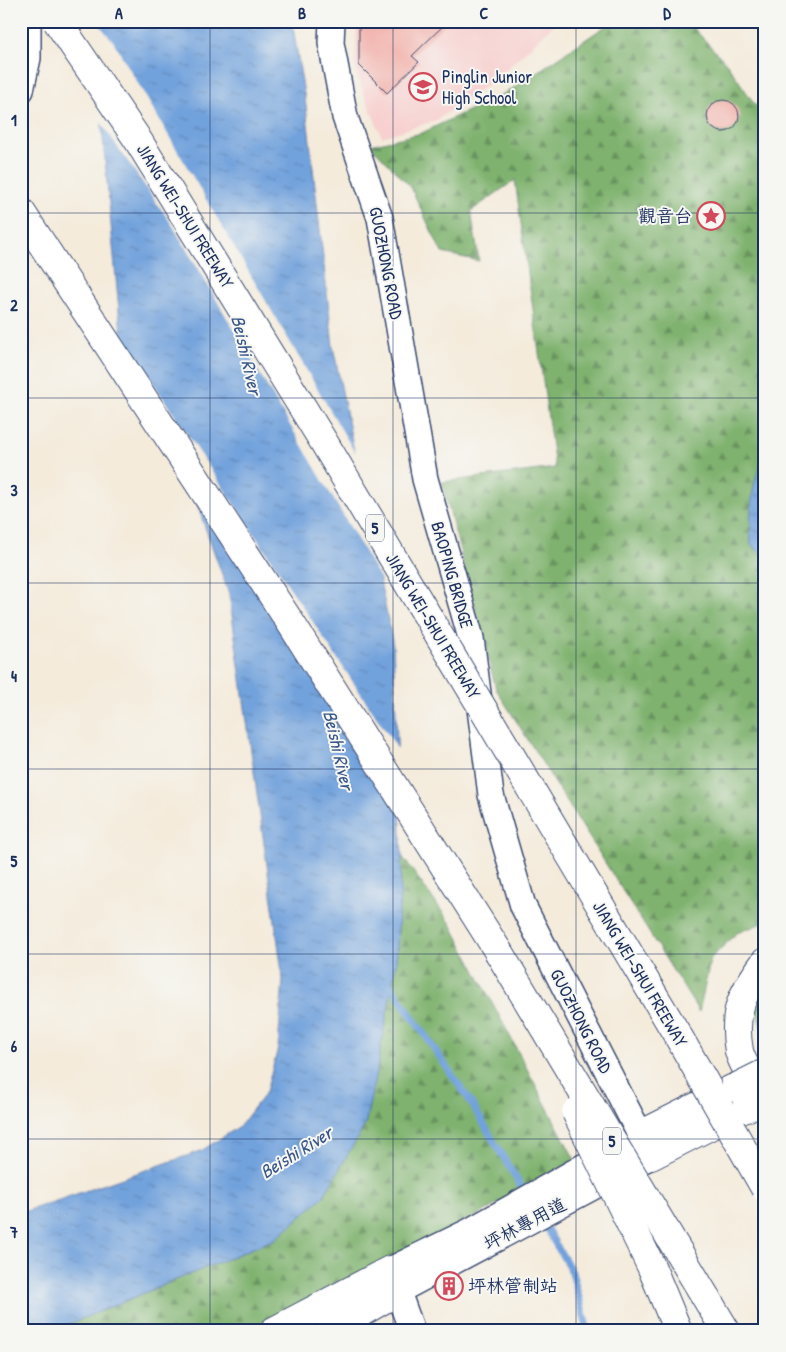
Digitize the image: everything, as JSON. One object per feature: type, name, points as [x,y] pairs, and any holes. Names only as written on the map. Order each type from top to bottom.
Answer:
[{"type":"main road","name":"JIANG WEI-SHUI FREEWAY","points":[[57,21],[136,137],[315,428],[680,1041],[765,1188]]},
{"type":"main road","name":"5","points":[[21,212],[292,625],[498,951],[726,1331]]},
{"type":"main road","points":[[498,951],[651,1266],[678,1331]]},
{"type":"main road","points":[[753,1099],[740,1052],[738,1007],[750,982],[765,962]]},
{"type":"main road","points":[[680,1041],[765,1166]]},
{"type":"main road","points":[[645,1146],[753,1099],[765,1073]]},
{"type":"main road","points":[[274,1331],[394,1280]]},
{"type":"main road","points":[[329,1331],[394,1280]]},
{"type":"street","points":[[21,90],[28,58],[28,21]]},
{"type":"street","name":"GUOZHONG ROAD","points":[[332,21],[331,43],[345,117],[380,218],[425,479]]},
{"type":"street","name":"BAOPING BRIDGE","points":[[425,479],[471,638],[491,795],[523,906]]},
{"type":"street","name":"GUOZHONG ROAD","points":[[523,906],[645,1146]]},
{"type":"street","name":"坪林專用道","points":[[394,1280],[475,1240],[645,1146]]},
{"type":"street","points":[[394,1280],[412,1331]]},
{"type":"shaded area","name":"Pinglin Junior High School","points":[[357,21],[558,21],[498,77],[437,120],[382,137],[365,97],[355,65]]},
{"type":"green space","points":[[613,21],[687,21],[727,64],[765,119],[765,922],[737,933],[711,958],[699,1012],[496,689],[442,482],[555,468],[515,180],[471,211],[479,261],[442,253],[410,186],[370,145],[422,133],[509,91]]},
{"type":"green space","points":[[402,856],[451,924],[575,1160],[274,1331],[52,1331],[275,1239],[377,1068],[396,964]]},
{"type":"green space","points":[[765,993],[765,1041],[754,1003]]},
{"type":"water","name":"Beishi River","points":[[92,21],[292,21],[306,106],[333,346],[393,645],[402,856],[396,964],[365,1125],[323,1197],[275,1239],[52,1331],[21,1331],[21,1213],[201,1151],[240,1126],[266,1092],[278,1048],[283,979],[229,594],[179,454],[121,332]]},
{"type":"water","points":[[765,455],[765,559],[751,544],[751,521],[752,498],[756,476]]},
{"type":"pier","points":[[89,21],[96,21],[113,41],[357,456],[383,583],[173,226],[99,120]]},
{"type":"pier","points":[[119,332],[401,754],[403,812],[177,455]]},
{"type":"building","points":[[359,21],[448,21],[412,56],[419,62],[387,93],[359,65]]},
{"type":"building","points":[[723,100],[735,104],[739,116],[735,128],[723,132],[711,128],[707,116],[711,104]]},
{"type":"waterway","points":[[387,980],[468,1098],[526,1195]]},
{"type":"waterway","points":[[541,1219],[572,1272],[588,1331]]},
{"type":"place","name":"Pinglin Junior High School","points":[[423,87]]},
{"type":"place","name":"觀音台","points":[[711,216]]},
{"type":"place","name":"坪林管制站","points":[[449,1286]]}]
